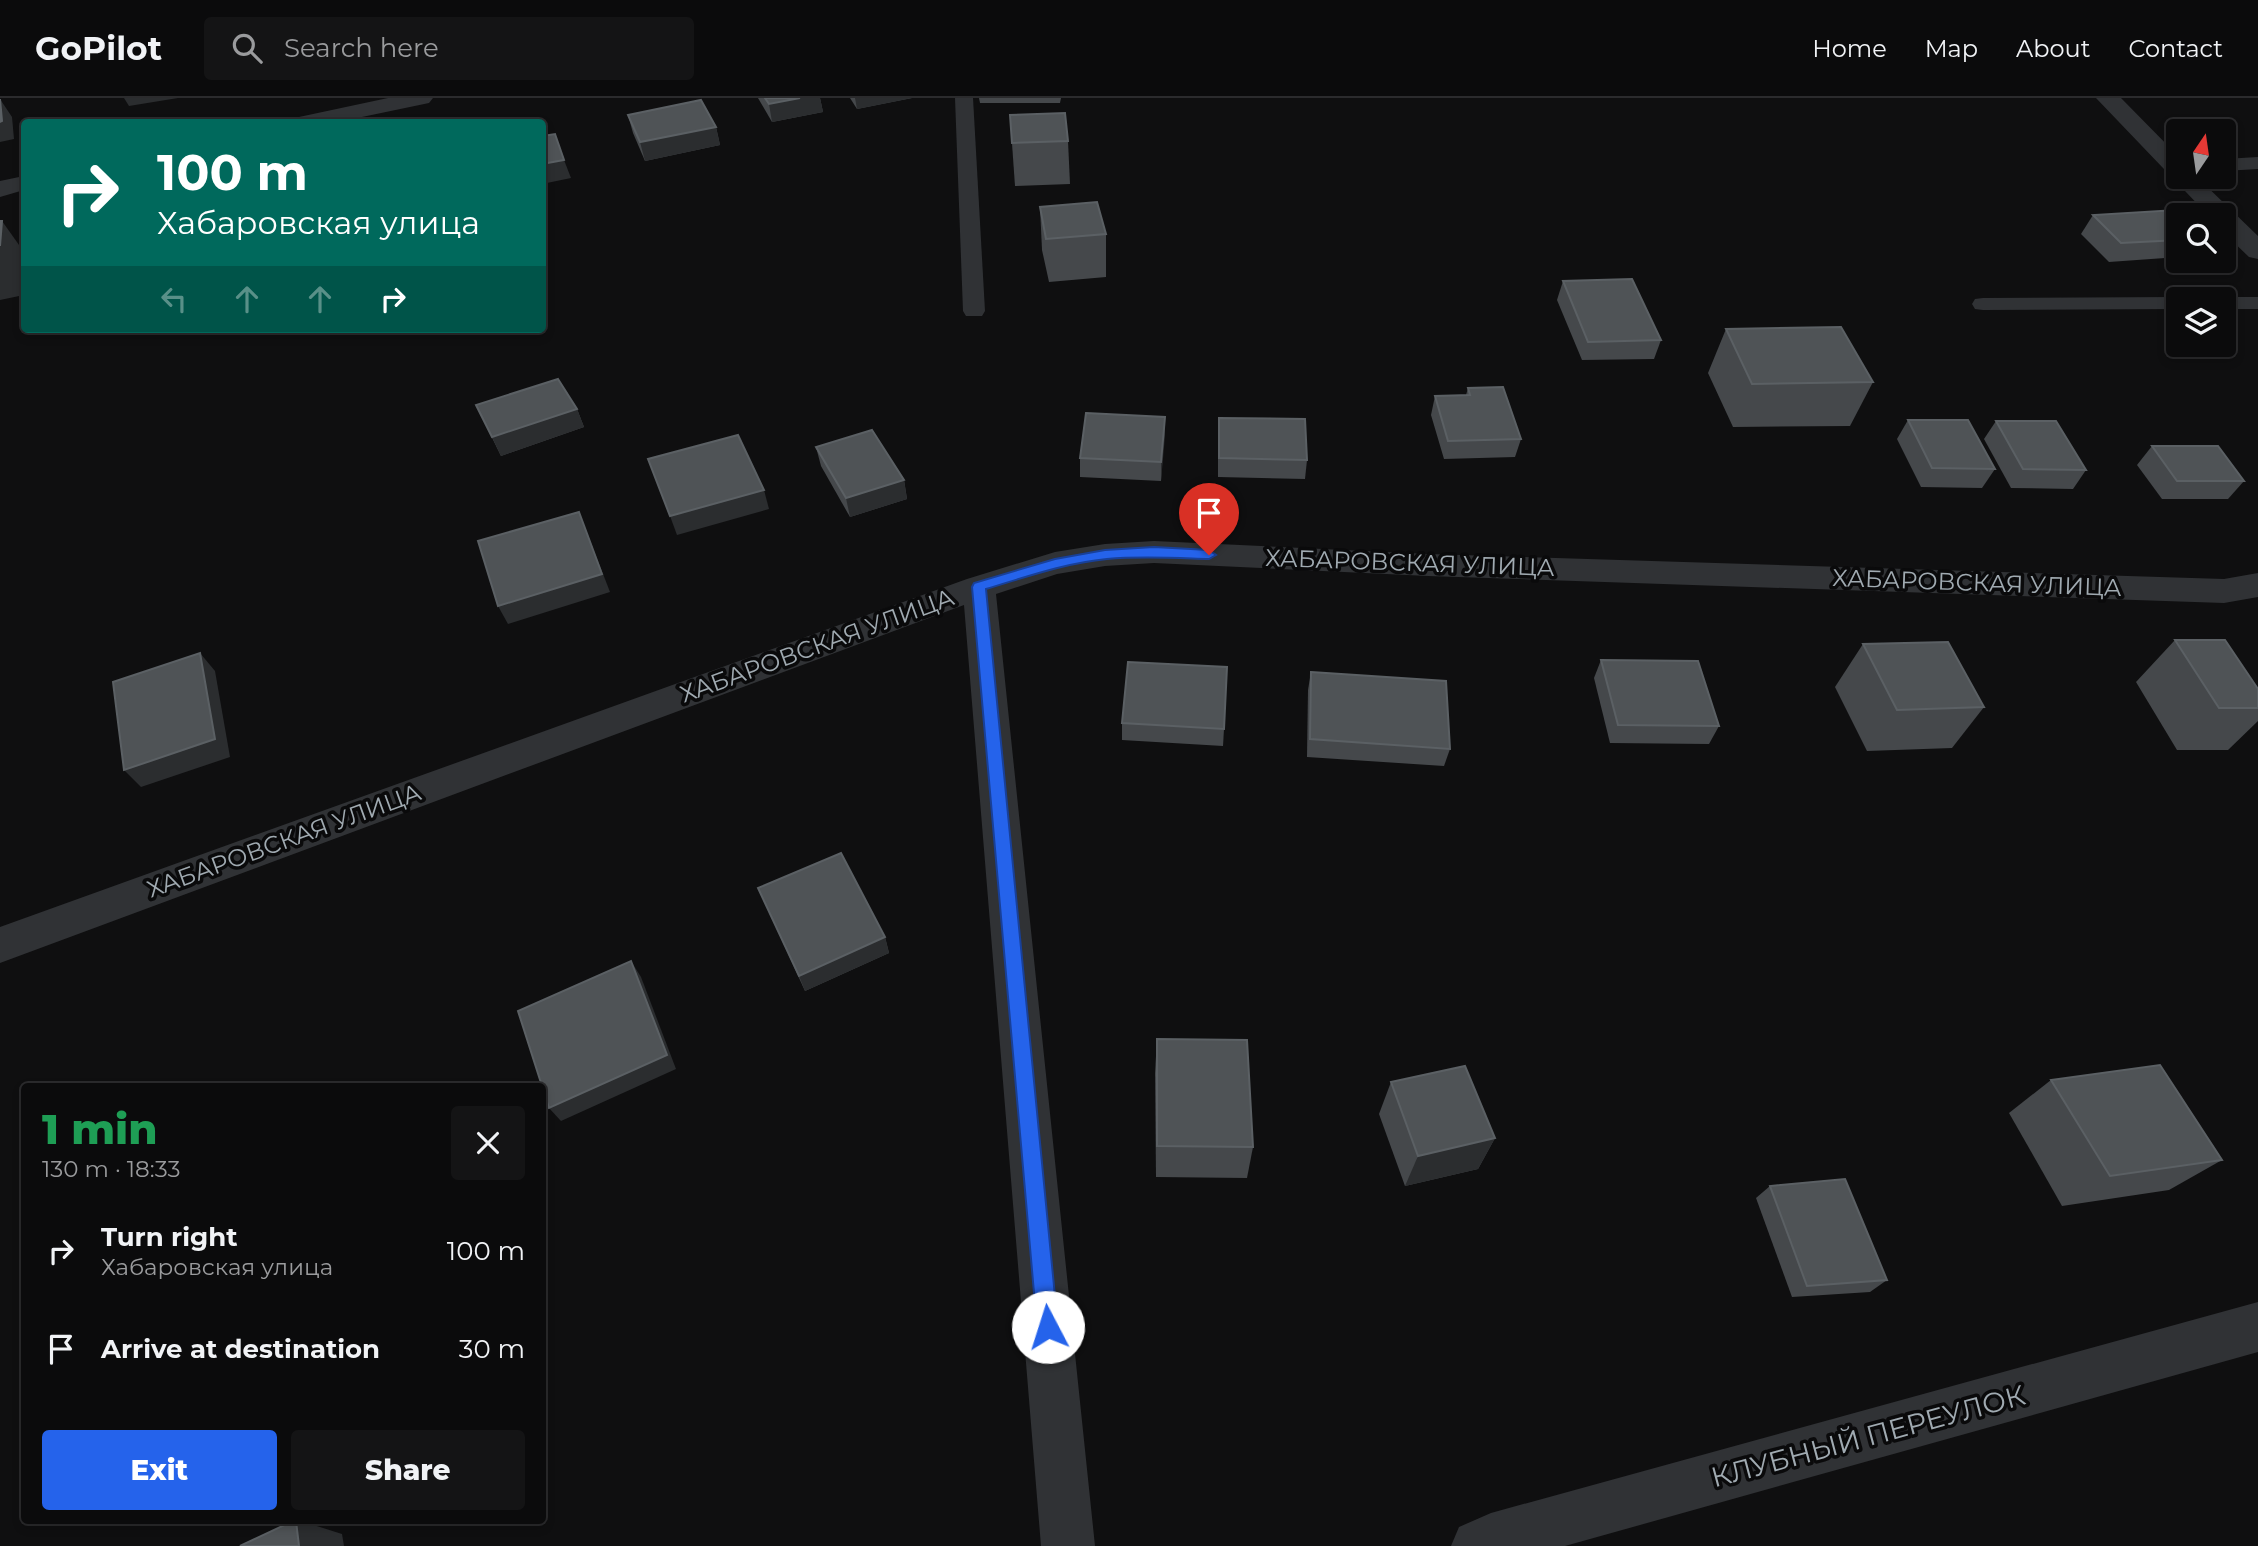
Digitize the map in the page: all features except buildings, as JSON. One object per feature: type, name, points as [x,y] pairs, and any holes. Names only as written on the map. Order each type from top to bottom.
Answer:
[{"type":"street","points":[[321,119],[421,98]]},
{"type":"street","points":[[2108,98],[2166,158]]},
{"type":"street","points":[[0,189],[21,184]]},
{"type":"street","points":[[2196,189],[2210,203]]},
{"type":"street","points":[[2236,229],[2258,251]]},
{"type":"street","name":"ХАБАРОВСКАЯ УЛИЦА","points":[[0,945],[979,587],[1055,564],[1105,555],[1154,552],[1456,566],[2210,590],[2258,585]]},
{"type":"street","points":[[979,587],[1068,1546]]},
{"type":"street","name":"КЛУБНЫЙ ПЕРЕУЛОК","points":[[1478,1546],[1491,1540],[2258,1327]]},
{"type":"lane","points":[[964,98],[974,311]]},
{"type":"lane","points":[[2236,164],[2258,163]]},
{"type":"lane","points":[[1983,304],[2166,303]]},
{"type":"lane","points":[[2236,303],[2258,303]]},
{"type":"route","points":[[1048,1327],[979,587],[1055,564],[1105,555],[1154,552],[1209,555]]}]
